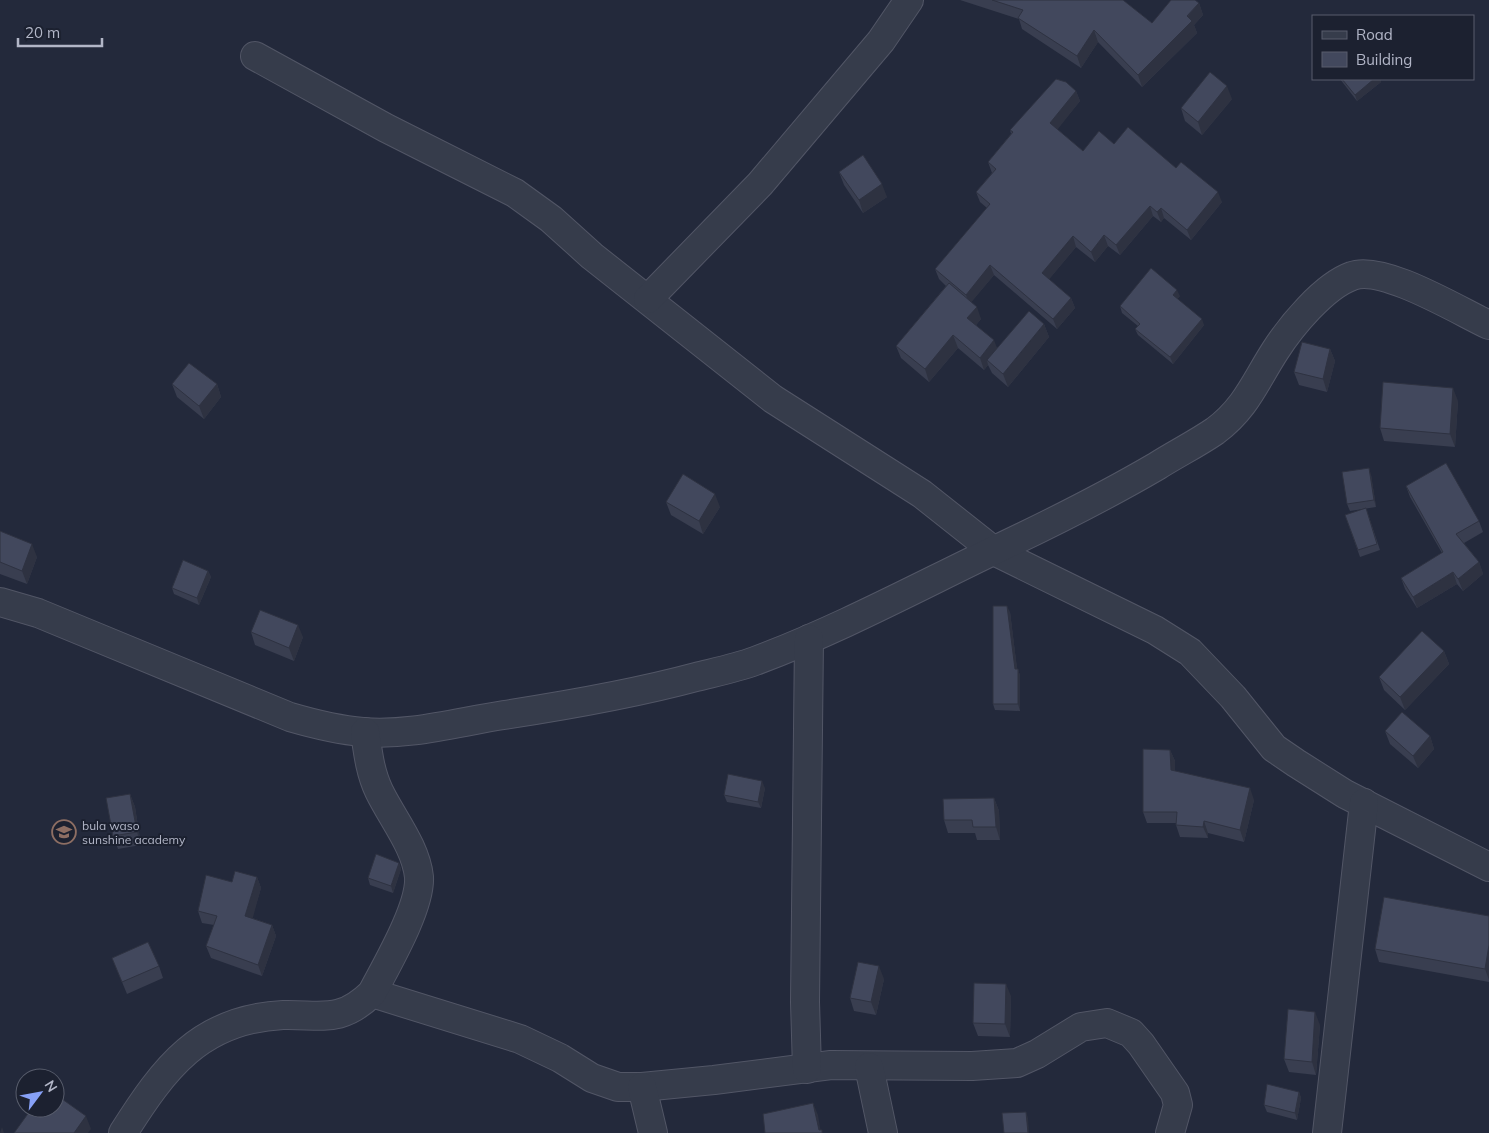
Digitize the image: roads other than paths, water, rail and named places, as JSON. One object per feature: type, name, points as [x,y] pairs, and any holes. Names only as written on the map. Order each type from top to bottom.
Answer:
[{"type":"street","points":[[648,299],[760,184],[881,41],[909,0]]},
{"type":"street","points":[[255,56],[378,124],[515,193],[551,219],[592,256],[648,299],[698,342],[773,399],[922,494],[994,551],[1155,630],[1190,652],[1233,697],[1274,748],[1345,794],[1489,867]]},
{"type":"street","points":[[0,602],[38,613],[156,664],[290,717],[326,727],[365,732],[446,726],[652,689],[752,662],[809,639],[1074,513],[1197,443],[1234,416],[1248,398],[1275,350],[1299,320],[1336,284],[1354,274],[1373,274],[1409,285],[1489,325]]},
{"type":"street","points":[[807,1069],[805,1002],[809,639]]},
{"type":"street","points":[[123,1133],[172,1062],[220,1029],[284,1015],[309,1017],[332,1015],[348,1010],[372,993],[414,907],[419,878],[413,856],[378,790],[369,766],[365,732]]},
{"type":"street","points":[[1327,1133],[1344,995],[1364,803]]},
{"type":"street","points":[[372,993],[520,1039],[560,1058],[592,1078],[618,1087],[642,1087],[830,1065],[869,1067],[1017,1063],[1037,1054],[1081,1027],[1107,1023],[1120,1027],[1136,1038],[1157,1063],[1175,1093],[1178,1106],[1170,1133]]},
{"type":"street","points":[[869,1067],[882,1133]]},
{"type":"street","points":[[642,1087],[652,1133]]},
{"type":"place","name":"bula waso sunshine academy","points":[[64,832]]}]
